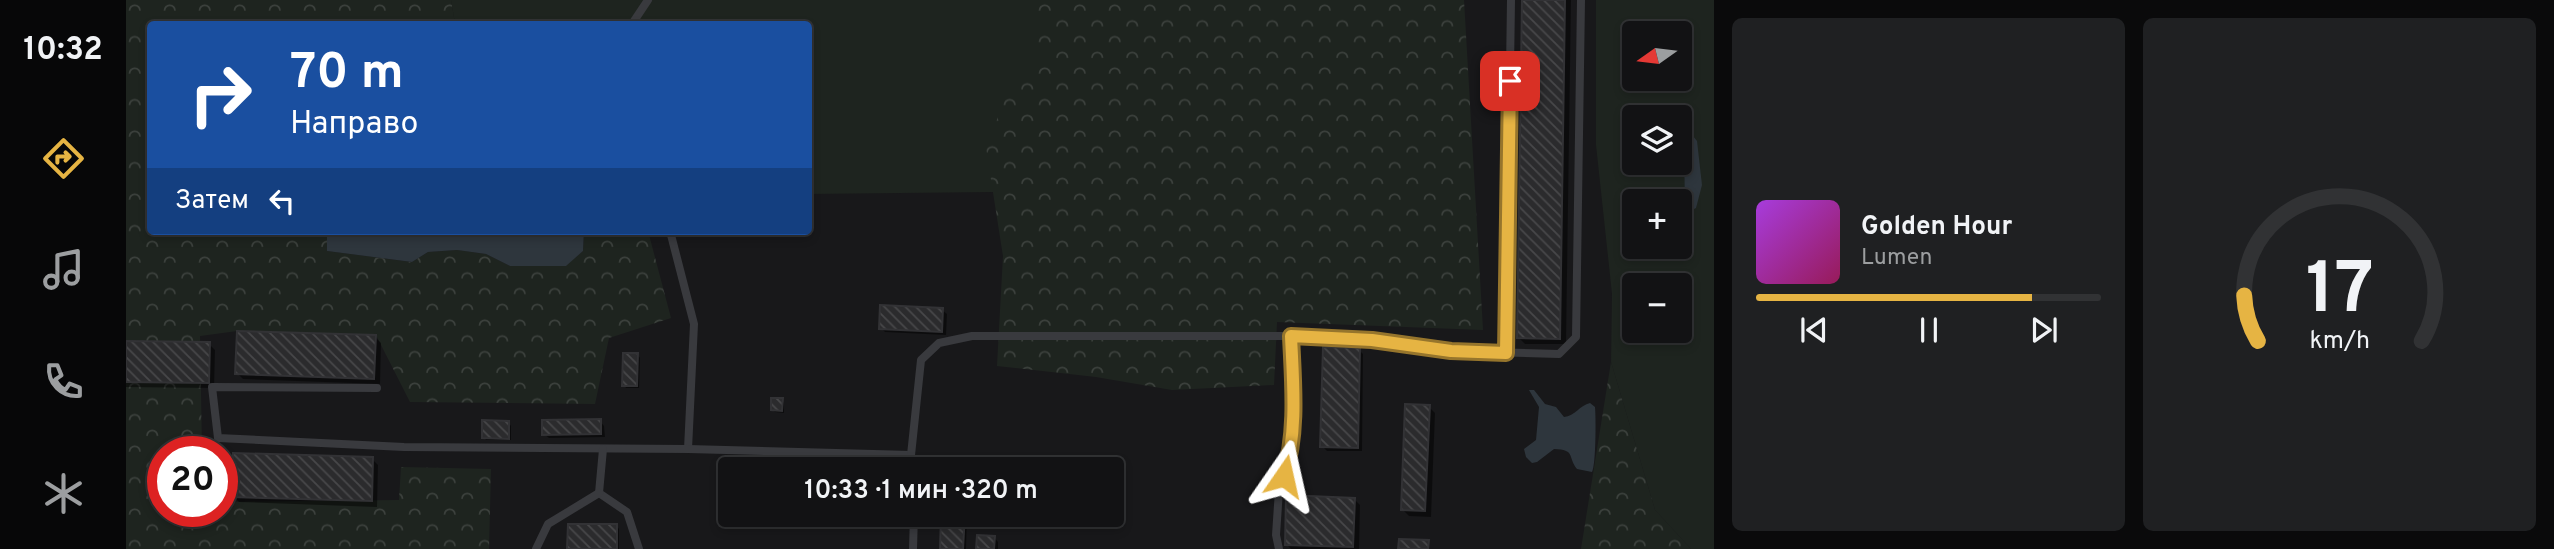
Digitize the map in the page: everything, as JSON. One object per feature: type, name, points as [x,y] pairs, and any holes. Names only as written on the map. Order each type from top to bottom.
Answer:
[{"type":"lane","points":[[634,21],[648,0]]},
{"type":"lane","points":[[1506,353],[1511,0]]},
{"type":"lane","points":[[377,388],[212,387],[218,438],[404,447],[688,449],[911,455],[921,360],[939,343],[972,337],[1291,336],[1372,340],[1451,351],[1559,354],[1577,338],[1581,0]]},
{"type":"lane","points":[[671,235],[694,324],[688,449]]},
{"type":"lane","points":[[1279,549],[1276,535],[1279,490],[1288,462],[1294,402],[1291,336]]},
{"type":"lane","points":[[599,494],[603,449]]},
{"type":"lane","points":[[536,549],[548,524],[599,494]]},
{"type":"lane","points":[[599,494],[627,512],[639,549]]},
{"type":"lane","points":[[913,549],[914,527]]},
{"type":"green space","points":[[126,0],[451,0],[454,21],[147,21],[147,235],[327,235],[327,251],[412,262],[428,252],[457,250],[486,254],[510,266],[565,266],[583,251],[584,235],[649,235],[671,318],[609,338],[595,404],[410,402],[376,335],[237,331],[200,336],[202,436],[147,436],[147,527],[238,527],[238,502],[399,500],[401,467],[491,469],[489,549],[126,549]]},
{"type":"green space","points":[[451,0],[1091,0],[1083,191],[812,194],[812,21],[454,21]]},
{"type":"green space","points":[[1038,0],[1464,0],[1483,330],[1277,322],[1274,385],[1172,390],[1096,377],[997,366],[1003,256],[986,148],[1006,96],[1036,71]]},
{"type":"green space","points":[[1596,0],[1714,0],[1714,549],[1691,549],[1655,510],[1611,362],[1612,294],[1596,145]]},
{"type":"green space","points":[[1611,362],[1655,510],[1691,549],[1581,549]]},
{"type":"shaded area","points":[[1692,135],[1697,141],[1702,185],[1696,208],[1692,210],[1692,189],[1685,189],[1684,175],[1692,175]]},
{"type":"shaded area","points":[[327,235],[584,235],[583,251],[566,266],[510,266],[486,254],[457,250],[428,252],[412,262],[327,251]]},
{"type":"shaded area","points":[[1529,390],[1534,390],[1545,404],[1556,407],[1564,417],[1586,404],[1590,403],[1595,407],[1596,431],[1592,472],[1577,469],[1568,452],[1561,450],[1554,449],[1532,463],[1526,457],[1524,449],[1536,440],[1539,407]]},
{"type":"building","points":[[1522,0],[1565,0],[1560,339],[1517,338]]},
{"type":"building","points":[[880,305],[943,308],[942,332],[879,329]]},
{"type":"building","points":[[237,331],[376,335],[374,379],[235,374]]},
{"type":"building","points":[[126,341],[210,342],[209,383],[126,382]]},
{"type":"building","points":[[1323,347],[1360,348],[1358,448],[1320,447]]},
{"type":"building","points":[[623,353],[638,353],[637,386],[622,386]]},
{"type":"building","points":[[771,398],[783,398],[782,411],[771,410]]},
{"type":"building","points":[[1405,404],[1430,405],[1425,511],[1401,510]]},
{"type":"building","points":[[601,419],[601,434],[542,435],[542,420]]},
{"type":"building","points":[[482,420],[509,421],[509,439],[482,438]]},
{"type":"building","points":[[238,453],[373,457],[372,501],[238,497]]},
{"type":"building","points":[[1286,495],[1355,498],[1353,547],[1285,545]]},
{"type":"building","points":[[568,524],[617,524],[617,549],[567,549]]},
{"type":"building","points":[[941,527],[964,527],[963,549],[940,549]]},
{"type":"building","points":[[977,535],[995,536],[994,549],[976,549]]},
{"type":"building","points":[[1399,539],[1429,540],[1428,549],[1398,549]]},
{"type":"route","points":[[1284,476],[1294,402],[1291,336],[1372,340],[1451,351],[1506,353],[1510,81]]}]
